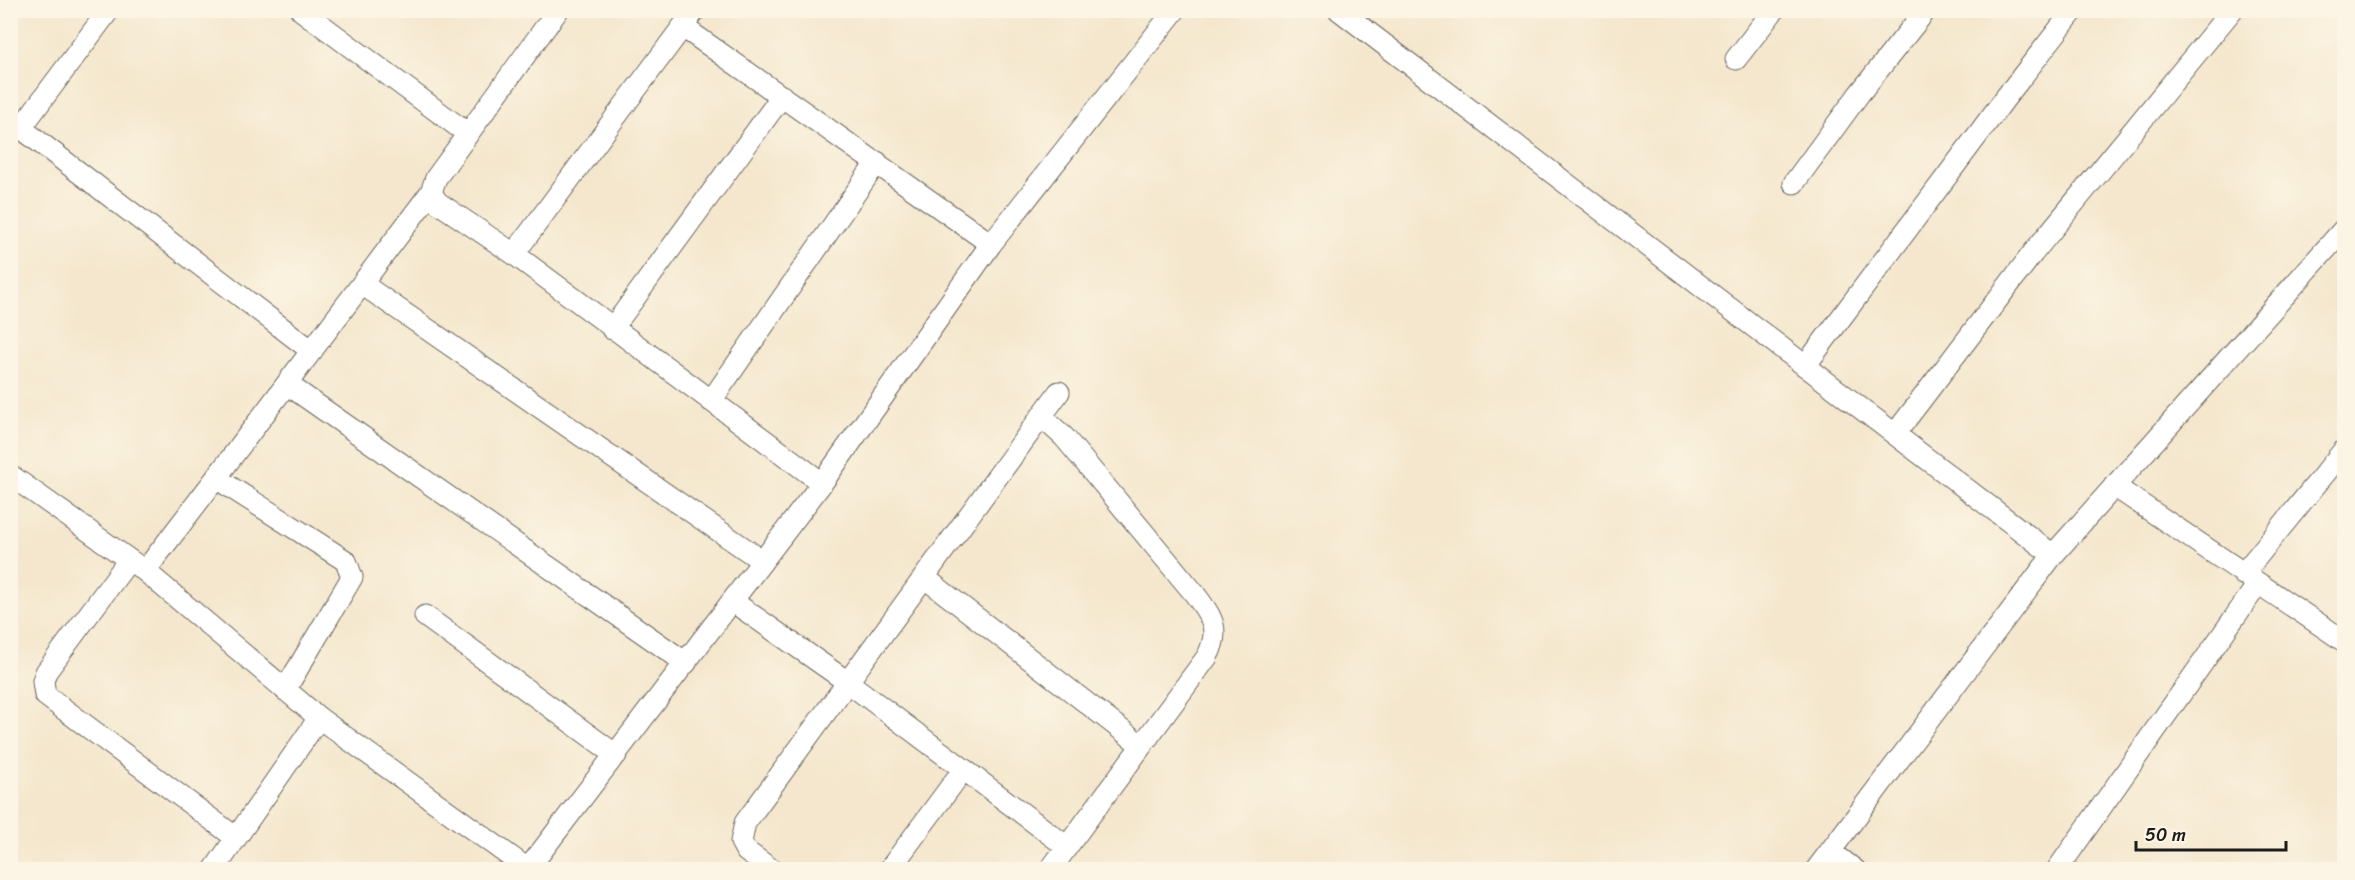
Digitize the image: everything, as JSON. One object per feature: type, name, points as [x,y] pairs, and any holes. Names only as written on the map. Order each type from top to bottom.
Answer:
[{"type":"street","points":[[109,10],[16,125],[312,351]]},
{"type":"street","points":[[301,10],[468,134]]},
{"type":"street","points":[[235,837],[45,695],[43,681],[46,672],[216,478],[431,192],[436,178],[558,10]]},
{"type":"street","points":[[1338,10],[2053,555]]},
{"type":"street","points":[[1736,59],[1774,10]]},
{"type":"street","points":[[1794,183],[1859,94],[1926,10]]},
{"type":"street","points":[[1805,366],[2006,97],[2074,10]]},
{"type":"street","points":[[1895,434],[2033,253],[2232,10]]},
{"type":"street","points":[[10,475],[137,566],[319,718],[529,869],[686,663],[761,560],[822,483],[991,244],[1173,11]]},
{"type":"street","points":[[514,254],[689,19],[782,96],[991,244]]},
{"type":"street","points":[[612,329],[782,96]]},
{"type":"street","points":[[711,401],[877,162]]},
{"type":"street","points":[[431,192],[436,202],[514,254],[822,483]]},
{"type":"street","points":[[1816,870],[2053,555],[2344,229]]},
{"type":"street","points":[[362,284],[761,560]]},
{"type":"street","points":[[287,384],[686,663]]},
{"type":"street","points":[[772,870],[746,851],[741,842],[745,823],[1059,392]]},
{"type":"street","points":[[1042,417],[1064,437],[1212,617],[1213,646],[1050,870]]},
{"type":"street","points":[[2057,870],[2251,579],[2344,450]]},
{"type":"street","points":[[216,478],[346,561],[350,568],[351,577],[348,584],[285,690]]},
{"type":"street","points":[[2114,486],[2343,638]]},
{"type":"street","points":[[925,578],[1142,745]]},
{"type":"street","points":[[732,601],[849,683],[1067,847]]},
{"type":"street","points":[[425,616],[616,755]]},
{"type":"street","points":[[214,870],[319,718]]},
{"type":"street","points":[[889,870],[963,770]]},
{"type":"street","points":[[1830,851],[1855,870]]}]
